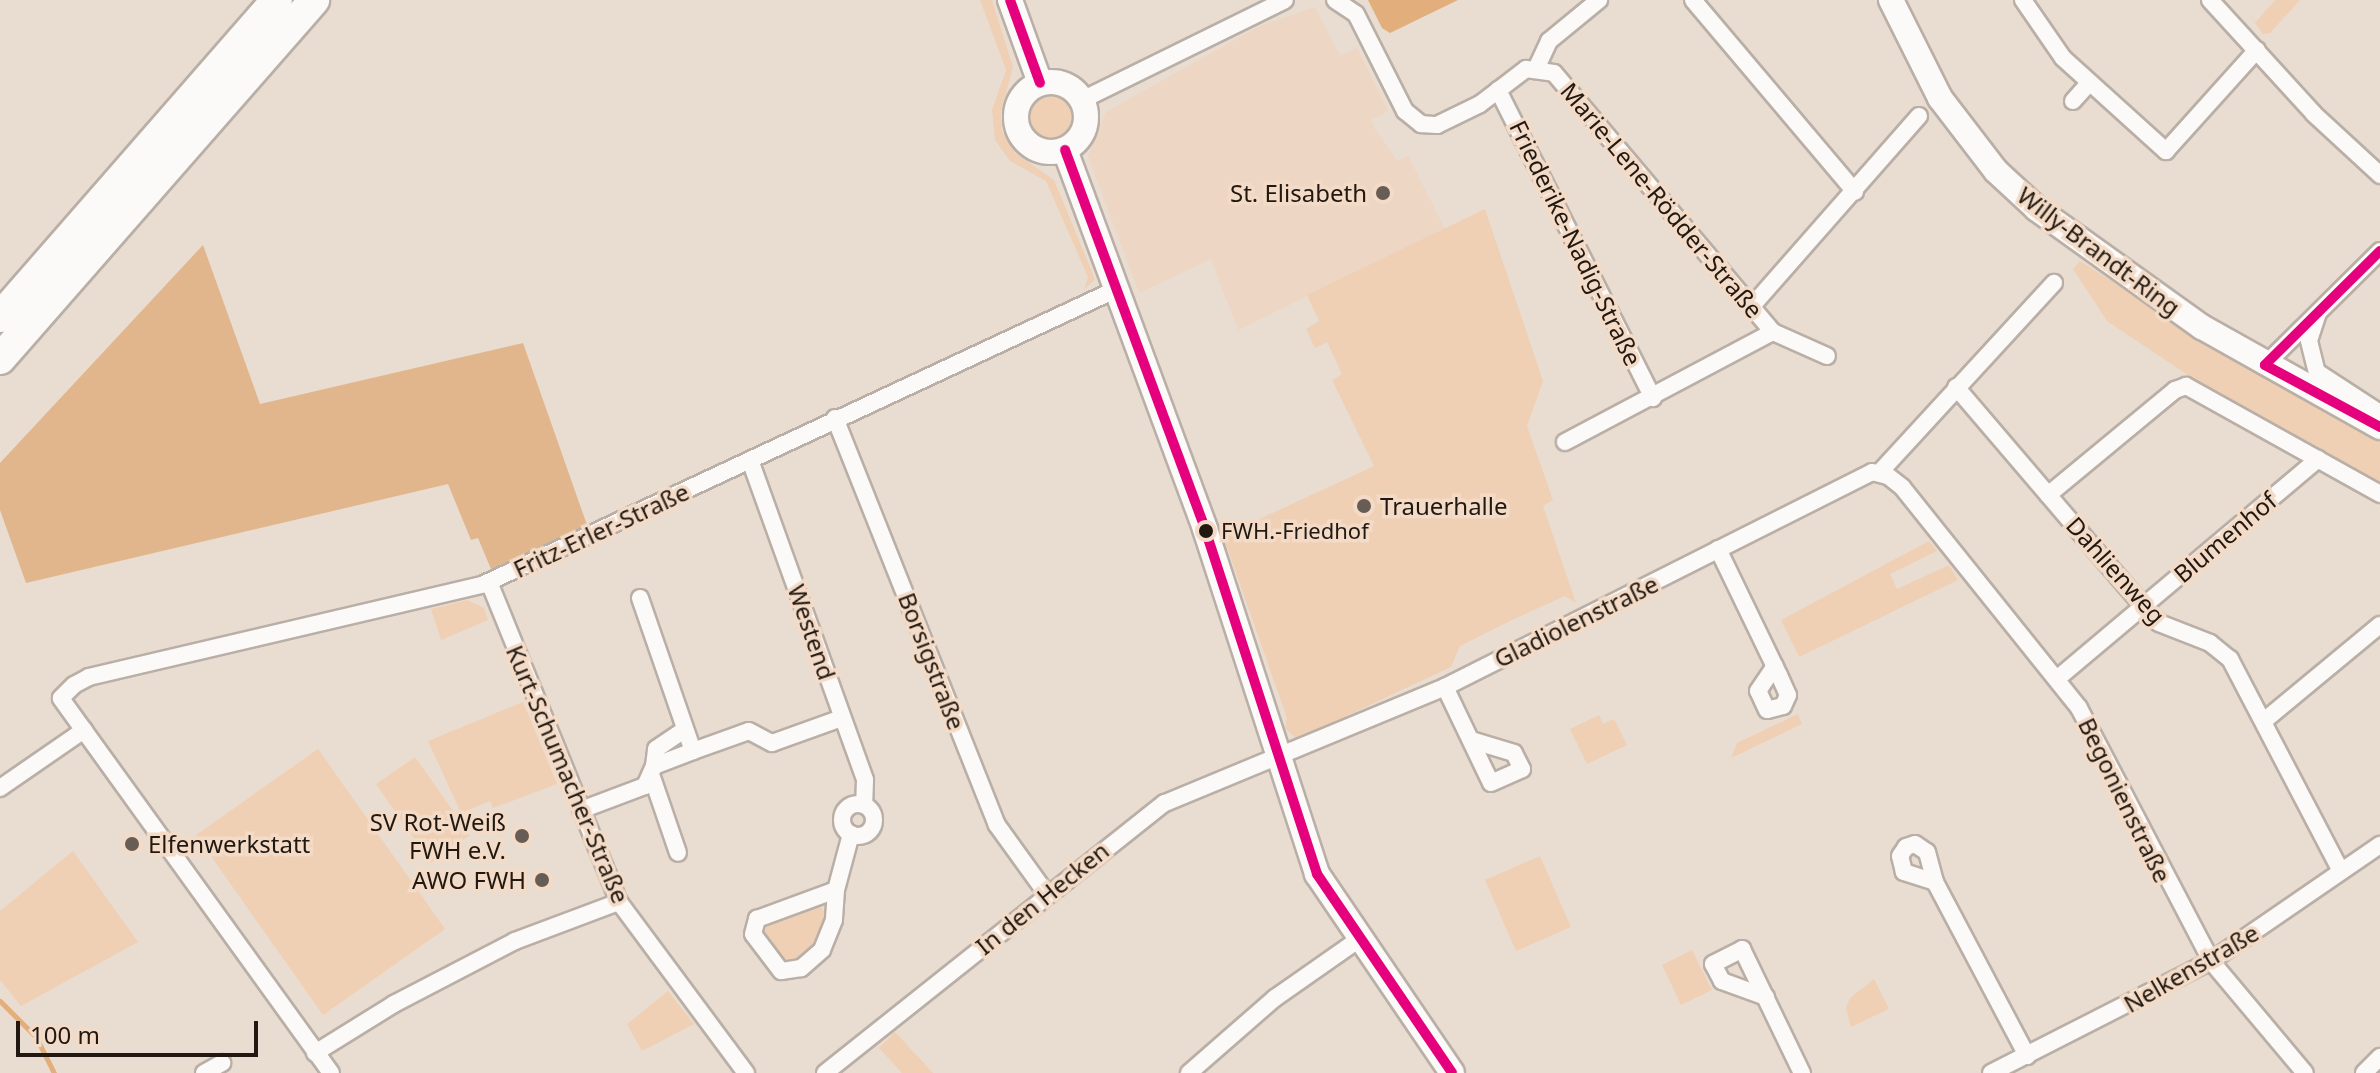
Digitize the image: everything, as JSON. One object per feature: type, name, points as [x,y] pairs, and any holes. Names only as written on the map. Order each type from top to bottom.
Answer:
[{"type":"highway","points":[[0,317],[277,0]]},
{"type":"highway","points":[[0,359],[314,0]]},
{"type":"street","points":[[1010,0],[1040,83]]},
{"type":"street","points":[[1082,100],[1285,0]]},
{"type":"street","name":"Marie-Lene-Rödder-Straße","points":[[1335,0],[1356,14],[1405,111],[1421,124],[1437,125],[1537,67],[1562,80],[1773,332],[1827,356]]},
{"type":"street","points":[[1537,67],[1549,41],[1599,0]]},
{"type":"street","points":[[1693,0],[1855,192]]},
{"type":"street","name":"Willy-Brandt-Ring","points":[[1891,0],[1940,98],[2020,194],[2148,292],[2265,365],[2380,427]]},
{"type":"street","points":[[2023,0],[2053,47],[2166,151],[2257,50]]},
{"type":"street","points":[[2210,0],[2314,114],[2380,175]]},
{"type":"street","points":[[1040,83],[1064,84],[1082,100],[1086,123],[1065,150],[1037,150],[1017,130],[1019,102],[1040,83]]},
{"type":"street","points":[[2073,101],[2089,83]]},
{"type":"street","name":"Friederike-Nadig-Straße","points":[[1498,90],[1653,398]]},
{"type":"street","points":[[1752,306],[1919,116]]},
{"type":"street","points":[[1065,150],[1205,529],[1317,874],[1452,1073]]},
{"type":"street","points":[[2265,365],[2322,305],[2380,251]]},
{"type":"street","name":"Gladiolenstraße","points":[[1279,755],[1445,687],[1874,473],[2054,283]]},
{"type":"street","name":"Fritz-Erler-Straße","points":[[84,730],[61,698],[89,677],[489,582],[1117,289]]},
{"type":"street","points":[[2322,305],[2309,341],[2317,372],[2380,413]]},
{"type":"street","points":[[1565,442],[1773,332]]},
{"type":"street","points":[[2048,495],[2175,390],[2186,386],[2380,494]]},
{"type":"street","name":"Dahlienweg","points":[[1956,387],[2143,606],[2176,632],[2220,649],[2265,720],[2341,871]]},
{"type":"street","name":"Borsigstraße","points":[[835,418],[997,825],[1046,893]]},
{"type":"street","name":"Blumenhof","points":[[2058,678],[2318,459]]},
{"type":"street","name":"Westend","points":[[750,460],[865,780],[864,805],[844,814],[851,834],[836,890]]},
{"type":"street","name":"Begonienstraße","points":[[1874,473],[1902,487],[2058,678],[2101,742],[2173,896],[2211,961],[2305,1073]]},
{"type":"street","points":[[1718,549],[1775,666]]},
{"type":"street","name":"Kurt-Schumacher-Straße","points":[[489,582],[619,902],[746,1073]]},
{"type":"street","points":[[640,598],[693,751]]},
{"type":"street","points":[[2265,720],[2380,625]]},
{"type":"street","points":[[1445,687],[1471,740]]},
{"type":"street","points":[[653,772],[693,751],[749,731],[772,743],[842,718]]},
{"type":"street","points":[[0,788],[84,730],[331,1073]]},
{"type":"street","points":[[581,810],[645,786],[653,772],[656,749],[684,730]]},
{"type":"street","name":"In den Hecken","points":[[825,1073],[1046,893],[1165,803],[1279,755]]},
{"type":"street","points":[[653,772],[678,853]]},
{"type":"street","name":"Nelkenstraße","points":[[1991,1073],[2211,961],[2380,845]]},
{"type":"street","points":[[1935,882],[2027,1056]]},
{"type":"street","points":[[836,890],[834,920],[822,950],[801,968],[781,971],[753,934],[757,919],[836,890]]},
{"type":"street","points":[[315,1053],[371,1016],[501,948],[619,902]]},
{"type":"street","points":[[1189,1073],[1275,998],[1362,937]]},
{"type":"street","points":[[1766,997],[1802,1073]]},
{"type":"street","points":[[2364,1073],[2380,1057]]},
{"type":"street","points":[[204,1073],[222,1063]]},
{"type":"shaded area","points":[[980,0],[992,0],[1013,67],[1001,111],[1002,131],[1015,153],[1054,180],[1095,279],[1084,290],[1088,277],[1046,181],[1010,161],[995,140],[992,110],[1006,70]]},
{"type":"shaded area","points":[[1368,0],[1458,0],[1390,33],[1382,28]]},
{"type":"shaded area","points":[[2275,0],[2300,0],[2270,33],[2263,34],[2255,23]]},
{"type":"shaded area","points":[[1315,7],[1340,56],[1357,48],[1388,111],[1371,120],[1375,129],[1398,161],[1408,156],[1445,229],[1238,330],[1211,259],[1139,293],[1088,156],[1106,112],[1260,26]]},
{"type":"shaded area","points":[[1051,91],[1069,99],[1077,117],[1069,135],[1051,143],[1033,135],[1025,117],[1033,99]]},
{"type":"shaded area","points":[[1485,209],[1543,381],[1527,426],[1553,500],[1543,506],[1576,603],[1565,596],[1512,620],[1460,646],[1451,667],[1297,739],[1285,728],[1287,718],[1223,536],[1374,466],[1332,380],[1342,374],[1327,342],[1315,348],[1306,329],[1319,321],[1307,295]]},
{"type":"shaded area","points":[[203,245],[260,404],[523,343],[587,525],[491,569],[478,538],[471,540],[448,484],[26,583],[0,510],[0,463]]},
{"type":"shaded area","points":[[2080,261],[2250,369],[2380,439],[2380,486],[2194,379],[2107,321],[2073,269]]},
{"type":"shaded area","points":[[1929,541],[1937,551],[1890,574],[1897,589],[1949,565],[1958,580],[1799,657],[1781,620]]},
{"type":"shaded area","points":[[467,600],[484,608],[488,620],[441,640],[431,609]]},
{"type":"shaded area","points":[[523,702],[557,784],[493,808],[490,801],[461,813],[428,741]]},
{"type":"shaded area","points":[[1798,714],[1802,724],[1731,758],[1737,743]]},
{"type":"shaded area","points":[[1599,715],[1603,724],[1614,719],[1627,745],[1587,764],[1570,729]]},
{"type":"shaded area","points":[[318,749],[445,929],[323,1015],[196,835]]},
{"type":"shaded area","points":[[415,757],[470,835],[431,863],[376,784]]},
{"type":"shaded area","points":[[73,851],[138,942],[21,1006],[0,980],[0,911]]},
{"type":"shaded area","points":[[1540,856],[1571,927],[1516,951],[1485,880]]},
{"type":"shaded area","points":[[818,904],[828,917],[819,944],[796,961],[784,961],[763,936],[765,923]]},
{"type":"shaded area","points":[[1692,950],[1712,990],[1681,1005],[1662,965]]},
{"type":"shaded area","points":[[1874,979],[1889,1009],[1851,1027],[1846,1008],[1850,998]]},
{"type":"shaded area","points":[[668,991],[694,1024],[642,1051],[627,1024]]},
{"type":"shaded area","points":[[895,1032],[933,1073],[902,1073],[879,1048]]},
{"type":"waterway","points":[[0,1001],[36,1037],[54,1073]]},
{"type":"transit line","points":[[1010,0],[1040,83]]},
{"type":"transit line","points":[[1065,150],[1205,529],[1317,874],[1452,1073]]},
{"type":"transit line","points":[[2380,251],[2265,365],[2380,427]]},
{"type":"place","name":"St. Elisabeth","points":[[1383,193]]},
{"type":"place","name":"Trauerhalle","points":[[1364,506]]},
{"type":"place","name":"FWH.-Friedhof","points":[[1206,531]]},
{"type":"place","name":"SV Rot-Weiß FWH e.V.","points":[[522,836]]},
{"type":"place","name":"Elfenwerkstatt","points":[[132,844]]},
{"type":"place","name":"AWO FWH","points":[[542,880]]}]
